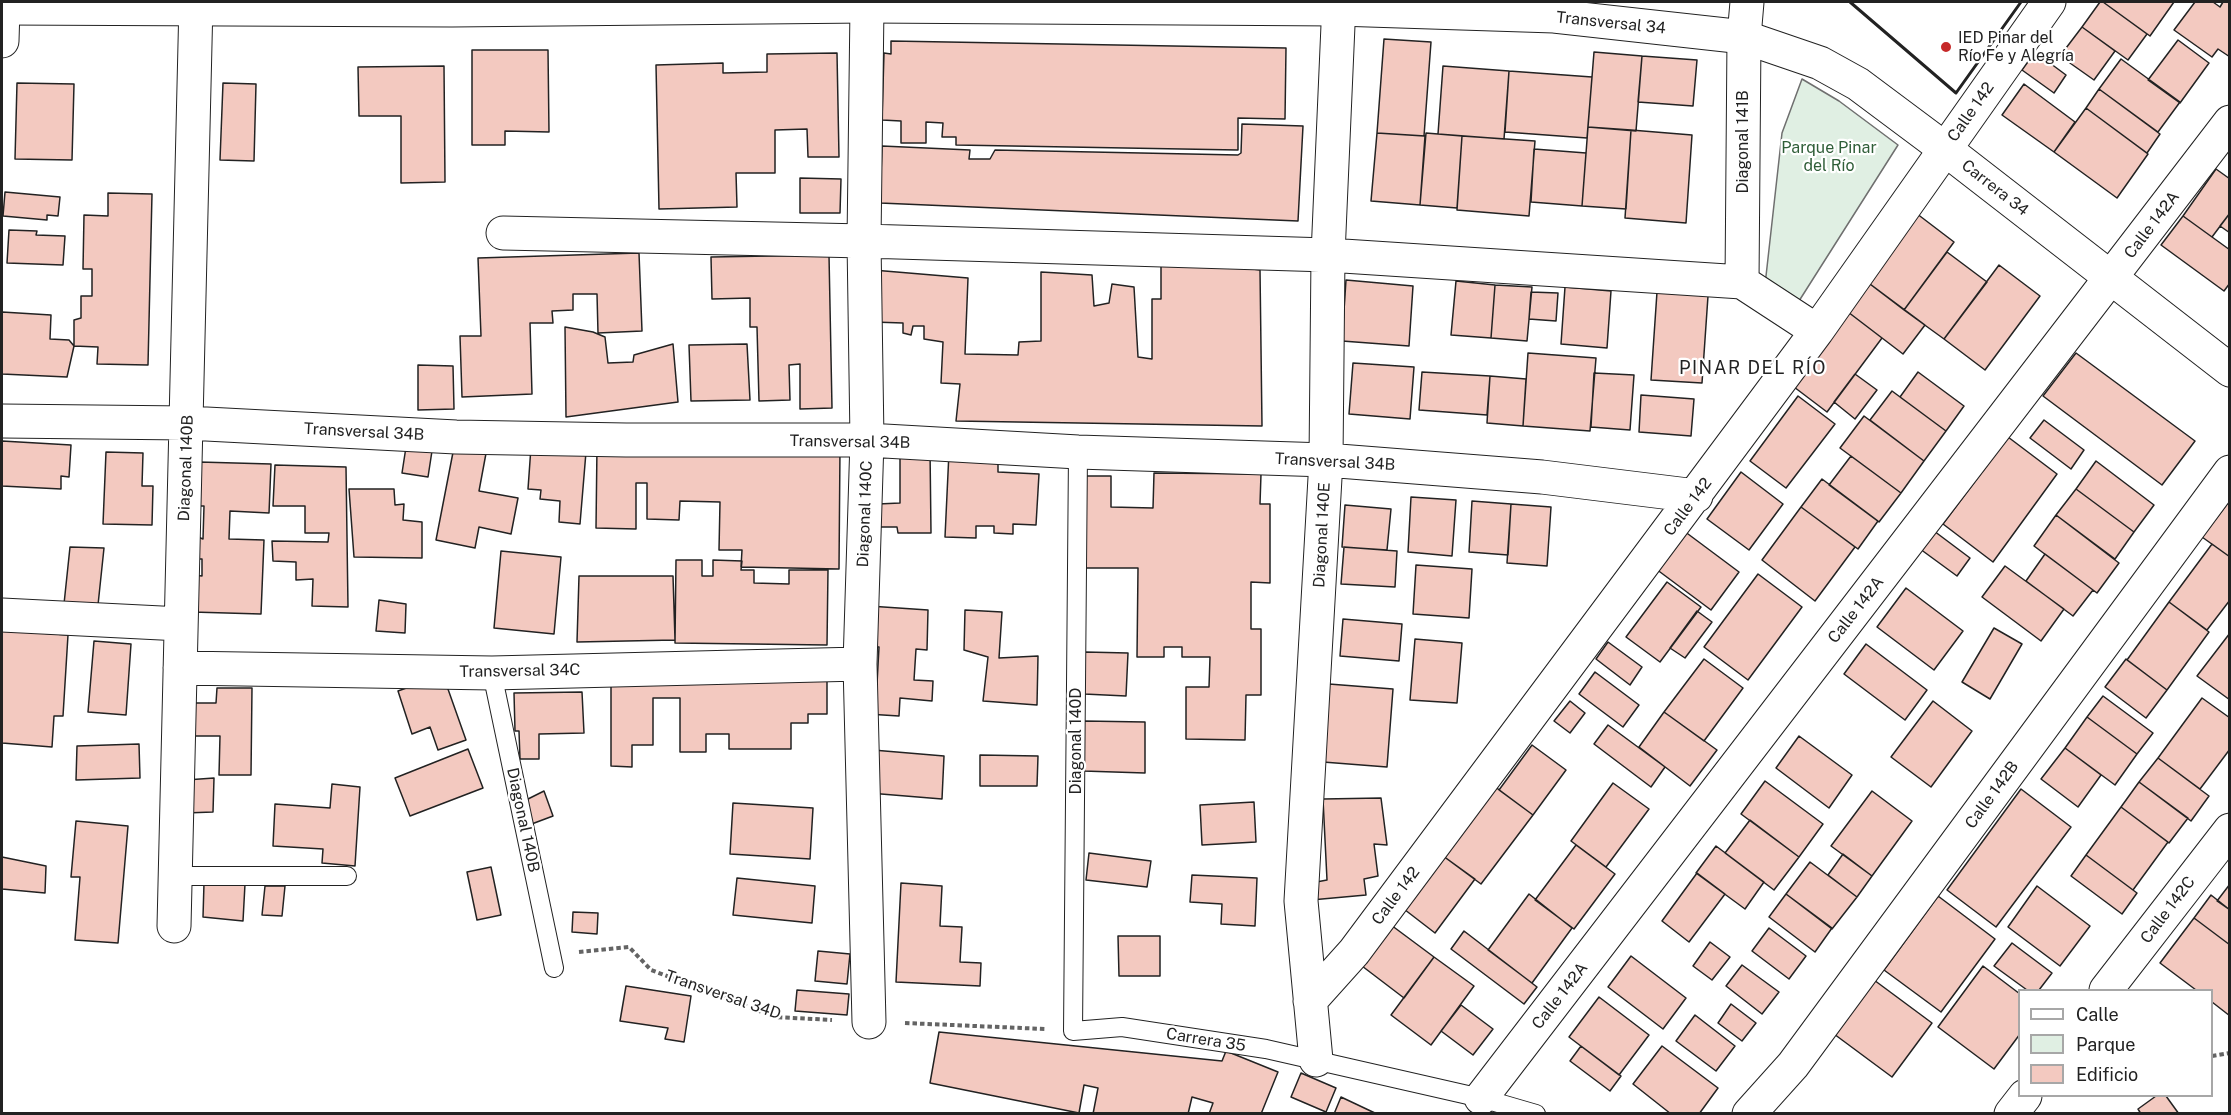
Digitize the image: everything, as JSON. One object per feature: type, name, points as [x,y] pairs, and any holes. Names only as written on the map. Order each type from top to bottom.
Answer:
[{"type":"street","name":"Diagonal 141B","points":[[1742,282],[1746,2]]},
{"type":"street","name":"Calle 142","points":[[1310,1001],[1354,952],[1696,496],[1817,331],[2049,2]]},
{"type":"street","name":"Transversal 34","points":[[2,8],[196,5],[1338,5],[1555,9],[1744,37]]},
{"type":"street","name":"Diagonal 140B","points":[[174,926],[196,5]]},
{"type":"street","name":"Diagonal 140E","points":[[1316,1060],[1301,901],[1326,460],[1328,255],[1338,5]]},
{"type":"street","name":"Diagonal 140C","points":[[867,6],[864,241],[867,440],[860,664],[869,1022]]},
{"type":"street","points":[[2,8],[2,41]]},
{"type":"street","name":"Carrera 34","points":[[1744,37],[1820,63],[1858,84],[2229,370]]},
{"type":"street","name":"Calle 142A","points":[[1482,1098],[2229,122]]},
{"type":"street","points":[[503,233],[1328,255],[1742,282],[1817,331]]},
{"type":"street","name":"Transversal 34B","points":[[2,421],[187,423],[456,437],[867,440],[1078,452],[1326,460],[1542,477],[1696,496]]},
{"type":"street","name":"Calle 142B","points":[[1749,1113],[1793,1065],[2229,472]]},
{"type":"street","points":[[2,615],[182,624]]},
{"type":"street","name":"Transversal 34C","points":[[180,668],[492,673],[860,664]]},
{"type":"street","name":"Calle 142C","points":[[2107,989],[2229,830]]},
{"type":"street","points":[[2011,1113],[2023,1097]]},
{"type":"lane","name":"Diagonal 140D","points":[[1073,1030],[1078,452]]},
{"type":"lane","name":"Diagonal 140B","points":[[492,673],[553,961]]},
{"type":"lane","points":[[174,876],[347,876]]},
{"type":"lane","name":"Carrera 35","points":[[1073,1030],[1122,1027],[1266,1049],[1482,1098],[1536,1113]]},
{"type":"path","name":"Transversal 34D","points":[[553,961],[629,947],[651,970],[775,1017],[869,1022]]},
{"type":"path","points":[[869,1022],[1073,1030]]},
{"type":"path","points":[[2213,1056],[2229,1053]]},
{"type":"green space","name":"Parque Pinar del Río","points":[[1802,79],[1839,101],[1898,145],[1799,301],[1765,285],[1782,133]]},
{"type":"building","points":[[2100,2],[2147,34],[2128,60],[2082,27]]},
{"type":"building","points":[[2103,2],[2174,2],[2150,36]]},
{"type":"building","points":[[2195,2],[2213,2],[2220,7],[2223,2],[2230,2],[2230,57],[2218,49],[2212,57],[2174,30]]},
{"type":"building","points":[[2082,27],[2115,51],[2094,80],[2060,56]]},
{"type":"building","points":[[1384,39],[1431,42],[1424,136],[1377,133]]},
{"type":"building","points":[[2178,40],[2209,63],[2180,103],[2148,80]]},
{"type":"building","points":[[891,41],[1286,48],[1285,119],[1238,118],[1238,150],[956,145],[956,137],[942,137],[943,123],[926,122],[926,143],[901,143],[901,121],[882,120],[884,53],[891,54]]},
{"type":"building","points":[[472,50],[548,50],[549,132],[505,131],[505,145],[472,145]]},
{"type":"building","points":[[1594,52],[1642,56],[1636,131],[1588,127]]},
{"type":"building","points":[[2035,52],[2066,75],[2054,93],[2022,70]]},
{"type":"building","points":[[837,53],[839,157],[808,157],[807,129],[775,130],[775,173],[736,173],[737,207],[659,209],[656,65],[723,63],[723,73],[767,72],[767,54]]},
{"type":"building","points":[[1642,56],[1697,60],[1693,106],[1638,102]]},
{"type":"building","points":[[2121,59],[2180,102],[2158,132],[2099,89]]},
{"type":"building","points":[[444,66],[445,182],[401,183],[401,116],[359,116],[358,67]]},
{"type":"building","points":[[1443,66],[1509,71],[1504,139],[1438,134]]},
{"type":"building","points":[[1509,71],[1592,77],[1587,138],[1505,132]]},
{"type":"building","points":[[17,83],[74,84],[72,160],[15,159]]},
{"type":"building","points":[[223,83],[256,84],[254,161],[220,160]]},
{"type":"building","points":[[2024,84],[2075,122],[2054,152],[2002,115]]},
{"type":"building","points":[[2099,89],[2160,134],[2147,153],[2086,108]]},
{"type":"building","points":[[2086,108],[2148,154],[2117,198],[2054,152]]},
{"type":"building","points":[[1242,124],[1303,126],[1298,221],[880,203],[882,146],[970,150],[969,159],[990,159],[995,150],[1238,155],[1241,153]]},
{"type":"building","points":[[1588,127],[1631,130],[1626,209],[1582,206]]},
{"type":"building","points":[[1631,130],[1692,135],[1686,223],[1625,218]]},
{"type":"building","points":[[1377,133],[1425,136],[1420,205],[1371,201]]},
{"type":"building","points":[[1426,133],[1462,136],[1457,208],[1420,205]]},
{"type":"building","points":[[1462,136],[1535,141],[1529,216],[1457,210]]},
{"type":"building","points":[[1534,149],[1586,153],[1582,206],[1531,202]]},
{"type":"building","points":[[2216,169],[2230,179],[2230,213],[2212,237],[2183,216]]},
{"type":"building","points":[[800,178],[841,179],[840,213],[800,213]]},
{"type":"building","points":[[5,192],[60,197],[58,216],[47,215],[47,220],[3,216]]},
{"type":"building","points":[[108,193],[152,194],[148,365],[97,364],[98,347],[74,346],[74,320],[81,318],[81,296],[92,296],[92,269],[83,269],[84,215],[108,216]]},
{"type":"building","points":[[1912,210],[1954,242],[1904,310],[1862,278]]},
{"type":"building","points":[[2230,213],[2230,233],[2220,226]]},
{"type":"building","points":[[2183,216],[2230,250],[2230,283],[2224,291],[2161,245]]},
{"type":"building","points":[[9,230],[37,231],[36,235],[65,236],[63,265],[7,263]]},
{"type":"building","points":[[1947,252],[1987,282],[1944,339],[1904,310]]},
{"type":"building","points":[[639,253],[642,331],[598,333],[597,294],[573,294],[573,310],[552,311],[553,323],[530,323],[532,394],[462,397],[460,336],[481,336],[478,258]]},
{"type":"building","points":[[829,255],[832,408],[800,409],[800,364],[789,365],[790,400],[759,401],[757,327],[750,327],[750,298],[712,299],[711,257]]},
{"type":"building","points":[[1161,256],[1260,270],[1262,426],[956,421],[960,384],[941,383],[943,342],[924,339],[924,326],[913,326],[911,335],[903,333],[903,323],[873,322],[873,270],[968,278],[965,354],[1018,355],[1019,342],[1041,341],[1041,272],[1092,275],[1094,306],[1109,303],[1112,284],[1134,287],[1138,357],[1152,359],[1152,299],[1161,299]]},
{"type":"building","points":[[1999,265],[2040,296],[1985,370],[1944,339]]},
{"type":"building","points":[[1346,280],[1413,286],[1409,346],[1342,341]]},
{"type":"building","points":[[1456,281],[1495,285],[1491,338],[1451,335]]},
{"type":"building","points":[[1870,284],[1925,325],[1903,354],[1848,312]]},
{"type":"building","points":[[1495,285],[1532,287],[1527,341],[1491,338]]},
{"type":"building","points":[[1565,287],[1611,291],[1607,348],[1561,344]]},
{"type":"building","points":[[1531,292],[1558,293],[1556,321],[1529,319]]},
{"type":"building","points":[[1657,292],[1708,296],[1702,383],[1651,380]]},
{"type":"building","points":[[2,312],[51,315],[50,339],[69,340],[74,346],[67,377],[2,374]]},
{"type":"building","points":[[1848,312],[1882,338],[1827,412],[1794,387]]},
{"type":"building","points":[[565,327],[593,332],[605,337],[608,363],[633,362],[634,355],[673,344],[678,402],[566,417]]},
{"type":"building","points":[[747,344],[750,400],[691,401],[689,345]]},
{"type":"building","points":[[1528,353],[1596,358],[1590,431],[1523,426]]},
{"type":"building","points":[[2076,353],[2195,441],[2162,485],[2043,396]]},
{"type":"building","points":[[1353,363],[1414,367],[1410,419],[1349,414]]},
{"type":"building","points":[[418,365],[453,366],[454,409],[418,410]]},
{"type":"building","points":[[1422,372],[1490,376],[1487,415],[1419,410]]},
{"type":"building","points":[[1918,372],[1964,406],[1946,431],[1900,397]]},
{"type":"building","points":[[1594,373],[1634,375],[1630,430],[1591,427]]},
{"type":"building","points":[[1855,374],[1877,390],[1855,419],[1834,402]]},
{"type":"building","points":[[1490,376],[1526,379],[1523,426],[1487,423]]},
{"type":"building","points":[[1892,391],[1946,431],[1924,461],[1870,420]]},
{"type":"building","points":[[1641,395],[1694,399],[1691,436],[1639,432]]},
{"type":"building","points":[[1798,396],[1835,424],[1786,488],[1750,461]]},
{"type":"building","points":[[1864,416],[1924,461],[1901,493],[1840,448]]},
{"type":"building","points":[[2044,420],[2084,450],[2071,469],[2030,438]]},
{"type":"building","points":[[2008,437],[2057,474],[1993,562],[1943,524]]},
{"type":"building","points":[[2,441],[71,445],[69,477],[61,476],[61,489],[2,486]]},
{"type":"building","points":[[455,442],[487,448],[479,491],[518,498],[511,534],[479,527],[475,548],[436,540]]},
{"type":"building","points":[[597,446],[840,448],[839,569],[741,567],[742,550],[719,550],[720,502],[680,501],[679,520],[647,519],[647,483],[636,483],[636,529],[596,528]]},
{"type":"building","points":[[406,447],[432,451],[428,477],[402,473]]},
{"type":"building","points":[[531,447],[586,452],[580,524],[559,522],[560,501],[540,499],[541,490],[528,489]]},
{"type":"building","points":[[900,449],[930,449],[931,533],[898,533],[897,527],[878,527],[878,504],[900,503]]},
{"type":"building","points":[[106,452],[143,453],[142,486],[153,486],[152,525],[103,524]]},
{"type":"building","points":[[949,452],[998,455],[998,472],[1039,474],[1036,525],[1013,524],[1013,534],[994,533],[994,526],[976,526],[976,538],[945,537]]},
{"type":"building","points":[[1851,456],[1901,493],[1879,522],[1829,485]]},
{"type":"building","points":[[2096,461],[2154,505],[2134,532],[2076,489]]},
{"type":"building","points":[[199,462],[271,464],[269,513],[230,511],[229,539],[264,540],[261,614],[192,612],[193,575],[202,576],[202,559],[197,559],[198,537],[203,539],[204,506],[198,506]]},
{"type":"building","points":[[275,465],[346,467],[348,607],[312,606],[313,579],[296,580],[296,562],[273,561],[272,541],[328,542],[329,533],[305,533],[305,506],[273,506]]},
{"type":"building","points":[[1741,472],[1783,504],[1749,550],[1707,519]]},
{"type":"building","points":[[1154,473],[1261,474],[1260,504],[1270,504],[1270,583],[1251,582],[1251,629],[1261,629],[1261,695],[1246,695],[1245,740],[1186,739],[1186,687],[1209,687],[1210,657],[1182,657],[1182,647],[1164,647],[1164,657],[1137,657],[1138,568],[1082,568],[1082,476],[1111,476],[1111,507],[1153,508]]},
{"type":"building","points":[[1822,479],[1878,521],[1858,549],[1801,507]]},
{"type":"building","points":[[349,489],[394,489],[395,505],[404,504],[403,520],[422,522],[422,558],[354,557]]},
{"type":"building","points":[[2076,489],[2134,532],[2115,559],[2056,515]]},
{"type":"building","points":[[1411,497],[1456,500],[1452,556],[1408,552]]},
{"type":"building","points":[[2230,500],[2230,557],[2202,537]]},
{"type":"building","points":[[1472,501],[1511,504],[1508,555],[1469,552]]},
{"type":"building","points":[[1511,504],[1551,507],[1547,566],[1507,563]]},
{"type":"building","points":[[1345,505],[1391,509],[1387,550],[1342,547]]},
{"type":"building","points":[[1801,507],[1855,547],[1815,601],[1762,560]]},
{"type":"building","points":[[2056,515],[2119,563],[2097,593],[2034,546]]},
{"type":"building","points":[[1676,525],[1739,572],[1711,610],[1648,563]]},
{"type":"building","points":[[1930,528],[1970,558],[1957,576],[1916,546]]},
{"type":"building","points":[[2212,544],[2230,557],[2230,600],[2207,630],[2169,602]]},
{"type":"building","points":[[70,547],[104,548],[98,605],[64,604]]},
{"type":"building","points":[[1344,547],[1397,551],[1395,587],[1341,584]]},
{"type":"building","points":[[501,551],[561,557],[554,634],[494,628]]},
{"type":"building","points":[[2045,554],[2093,590],[2073,616],[2026,581]]},
{"type":"building","points":[[676,560],[702,560],[702,576],[713,576],[713,560],[742,561],[741,570],[754,570],[754,583],[789,584],[789,570],[828,570],[827,645],[675,643]]},
{"type":"building","points":[[1416,565],[1472,569],[1469,618],[1413,614]]},
{"type":"building","points":[[2005,566],[2064,609],[2041,641],[1982,597]]},
{"type":"building","points":[[1758,574],[1802,607],[1748,680],[1704,647]]},
{"type":"building","points":[[579,576],[673,576],[675,640],[577,642]]},
{"type":"building","points":[[1667,582],[1701,607],[1660,662],[1626,637]]},
{"type":"building","points":[[1906,588],[1963,631],[1934,670],[1877,627]]},
{"type":"building","points":[[379,600],[406,604],[405,633],[376,631]]},
{"type":"building","points":[[2169,602],[2209,632],[2167,690],[2127,660]]},
{"type":"building","points":[[869,606],[928,610],[927,650],[916,649],[914,680],[933,681],[932,701],[900,698],[899,716],[867,714],[869,684],[877,684],[879,647],[866,646]]},
{"type":"building","points":[[965,610],[1002,612],[999,658],[1038,656],[1037,705],[983,701],[988,657],[964,650]]},
{"type":"building","points":[[1697,611],[1712,622],[1685,658],[1670,648]]},
{"type":"building","points":[[1343,619],[1402,624],[1399,661],[1340,656]]},
{"type":"building","points":[[1994,628],[2022,644],[1990,699],[1962,682]]},
{"type":"building","points":[[2,630],[68,635],[63,716],[54,716],[52,747],[2,743]]},
{"type":"building","points":[[2230,633],[2230,700],[2197,676]]},
{"type":"building","points":[[1415,639],[1462,643],[1457,703],[1410,700]]},
{"type":"building","points":[[94,641],[131,644],[126,715],[88,712]]},
{"type":"building","points":[[1608,642],[1642,667],[1630,685],[1596,659]]},
{"type":"building","points":[[1866,644],[1927,690],[1905,720],[1844,674]]},
{"type":"building","points":[[1085,652],[1128,653],[1126,696],[1084,694]]},
{"type":"building","points":[[1704,659],[1743,688],[1704,741],[1664,712]]},
{"type":"building","points":[[2126,659],[2167,690],[2146,718],[2105,687]]},
{"type":"building","points":[[1595,672],[1639,705],[1623,727],[1579,694]]},
{"type":"building","points":[[611,673],[827,673],[827,714],[808,714],[808,723],[791,723],[791,749],[729,749],[729,734],[706,734],[706,752],[680,752],[680,698],[653,698],[653,745],[632,745],[632,767],[611,766]]},
{"type":"building","points":[[443,675],[466,740],[438,750],[430,727],[412,734],[398,691]]},
{"type":"building","points":[[1329,684],[1393,689],[1387,767],[1323,762]]},
{"type":"building","points":[[217,688],[252,688],[251,775],[219,775],[220,736],[186,736],[186,703],[216,703]]},
{"type":"building","points":[[582,692],[584,733],[539,734],[539,759],[520,759],[519,731],[515,731],[514,693]]},
{"type":"building","points":[[2103,696],[2153,733],[2137,754],[2087,717]]},
{"type":"building","points":[[2202,698],[2230,718],[2230,749],[2200,789],[2158,758]]},
{"type":"building","points":[[1570,701],[1585,713],[1570,733],[1554,721]]},
{"type":"building","points":[[1933,701],[1972,731],[1931,787],[1891,757]]},
{"type":"building","points":[[1664,712],[1717,750],[1690,786],[1639,747]]},
{"type":"building","points":[[2087,717],[2137,754],[2115,785],[2065,748]]},
{"type":"building","points":[[1084,721],[1145,722],[1145,773],[1083,771]]},
{"type":"building","points":[[1608,725],[1665,767],[1651,787],[1594,744]]},
{"type":"building","points":[[1799,736],[1852,775],[1829,808],[1776,768]]},
{"type":"building","points":[[139,744],[140,778],[76,780],[77,746]]},
{"type":"building","points":[[1532,745],[1566,770],[1533,815],[1499,790]]},
{"type":"building","points":[[2065,748],[2101,775],[2078,807],[2041,779]]},
{"type":"building","points":[[468,749],[483,788],[410,816],[395,778]]},
{"type":"building","points":[[873,750],[944,756],[942,799],[869,793]]},
{"type":"building","points":[[980,755],[1038,756],[1037,786],[980,786]]},
{"type":"building","points":[[2158,758],[2209,796],[2191,821],[2139,782]]},
{"type":"building","points":[[214,778],[213,812],[185,813],[186,780]]},
{"type":"building","points":[[1765,781],[1823,824],[1799,857],[1741,814]]},
{"type":"building","points":[[2139,782],[2188,818],[2169,843],[2121,807]]},
{"type":"building","points":[[1490,783],[1533,815],[1481,884],[1439,853]]},
{"type":"building","points":[[1613,783],[1649,809],[1606,867],[1571,841]]},
{"type":"building","points":[[332,784],[360,787],[355,866],[322,863],[323,849],[273,846],[275,804],[330,808]]},
{"type":"building","points":[[2021,789],[2071,827],[1996,927],[1947,890]]},
{"type":"building","points":[[544,791],[553,816],[529,825],[522,802]]},
{"type":"building","points":[[1872,791],[1912,821],[1872,876],[1831,846]]},
{"type":"building","points":[[1381,798],[1387,845],[1374,844],[1378,876],[1364,879],[1366,895],[1311,900],[1311,883],[1327,880],[1323,799]]},
{"type":"building","points":[[1254,802],[1256,842],[1202,845],[1200,805]]},
{"type":"building","points":[[733,803],[813,808],[810,859],[730,854]]},
{"type":"building","points":[[2121,807],[2168,842],[2133,890],[2086,855]]},
{"type":"building","points":[[1750,820],[1799,857],[1774,890],[1725,853]]},
{"type":"building","points":[[76,821],[128,826],[118,943],[75,940],[80,877],[71,877]]},
{"type":"building","points":[[1576,845],[1615,874],[1574,929],[1535,900]]},
{"type":"building","points":[[1716,846],[1764,882],[1745,909],[1696,873]]},
{"type":"building","points":[[1089,853],[1151,861],[1147,887],[1086,880]]},
{"type":"building","points":[[1439,853],[1475,879],[1435,933],[1400,906]]},
{"type":"building","points":[[1843,854],[1872,876],[1857,897],[1828,875]]},
{"type":"building","points":[[2086,855],[2137,893],[2122,914],[2071,876]]},
{"type":"building","points":[[2,857],[46,866],[45,893],[2,889]]},
{"type":"building","points":[[1810,862],[1857,897],[1832,929],[1786,894]]},
{"type":"building","points":[[491,867],[501,915],[477,920],[467,872]]},
{"type":"building","points":[[1697,873],[1725,894],[1689,942],[1662,921]]},
{"type":"building","points":[[1192,875],[1257,878],[1255,926],[1221,924],[1222,904],[1190,902]]},
{"type":"building","points":[[737,878],[815,886],[812,923],[733,915]]},
{"type":"building","points":[[204,883],[245,884],[243,921],[203,917]]},
{"type":"building","points":[[901,883],[942,886],[940,926],[962,927],[960,962],[981,963],[980,986],[896,982]]},
{"type":"building","points":[[2230,884],[2230,910],[2217,901]]},
{"type":"building","points":[[265,886],[285,886],[282,916],[262,915]]},
{"type":"building","points":[[2037,886],[2090,926],[2060,966],[2008,927]]},
{"type":"building","points":[[1529,894],[1572,928],[1532,983],[1488,950]]},
{"type":"building","points":[[1786,894],[1832,928],[1815,952],[1769,917]]},
{"type":"building","points":[[2211,895],[2230,910],[2230,945],[2194,918]]},
{"type":"building","points":[[1938,896],[1995,939],[1941,1012],[1884,970]]},
{"type":"building","points":[[573,912],[598,913],[597,934],[572,932]]},
{"type":"building","points":[[2194,918],[2230,945],[2230,1016],[2213,1003],[2213,989],[2195,989],[2160,963]]},
{"type":"building","points":[[1391,925],[1434,957],[1404,998],[1362,966]]},
{"type":"building","points":[[1769,928],[1806,956],[1789,979],[1752,951]]},
{"type":"building","points":[[1464,931],[1537,987],[1524,1004],[1451,949]]},
{"type":"building","points":[[1118,936],[1160,936],[1160,976],[1119,976]]},
{"type":"building","points":[[1710,942],[1730,957],[1712,980],[1693,966]]},
{"type":"building","points":[[2012,943],[2052,973],[2040,989],[2026,989],[1994,966]]},
{"type":"building","points":[[818,951],[850,954],[847,984],[815,981]]},
{"type":"building","points":[[1631,956],[1686,998],[1663,1029],[1608,987]]},
{"type":"building","points":[[1434,957],[1474,986],[1431,1045],[1391,1015]]},
{"type":"building","points":[[1742,965],[1779,992],[1762,1014],[1726,986]]},
{"type":"building","points":[[1983,966],[2018,992],[2018,1037],[1994,1069],[1938,1027]]},
{"type":"building","points":[[1874,980],[1932,1023],[1892,1077],[1834,1034]]},
{"type":"building","points":[[626,986],[691,996],[684,1042],[665,1039],[668,1028],[620,1021]]},
{"type":"building","points":[[797,990],[849,994],[847,1015],[795,1011]]},
{"type":"building","points":[[1599,997],[1649,1035],[1619,1075],[1569,1037]]},
{"type":"building","points":[[1731,1004],[1756,1023],[1742,1041],[1718,1023]]},
{"type":"building","points":[[1461,1005],[1493,1029],[1473,1055],[1441,1031]]},
{"type":"building","points":[[1695,1015],[1735,1046],[1716,1071],[1676,1041]]},
{"type":"building","points":[[939,1032],[1222,1061],[1226,1051],[1278,1072],[1261,1114],[1209,1114],[1213,1103],[1192,1097],[1188,1114],[1093,1114],[1098,1088],[1084,1085],[1079,1113],[930,1083]]},
{"type":"building","points":[[1581,1046],[1621,1076],[1610,1091],[1570,1061]]},
{"type":"building","points":[[1662,1046],[1718,1088],[1699,1114],[1671,1114],[1633,1084]]},
{"type":"building","points":[[1301,1073],[1336,1088],[1326,1112],[1291,1097]]},
{"type":"building","points":[[1341,1097],[1377,1114],[1334,1114]]},
{"type":"building","points":[[2155,1097],[2167,1097],[2179,1114],[2141,1114],[2138,1109]]},
{"type":"wall","points":[[1850,2],[1956,93],[2021,2]]},
{"type":"place","name":"IED Pinar del Río Fe y Alegría","points":[[1946,47]]},
{"type":"district","name":"PINAR DEL RÍO","points":[[1753,368]]}]
